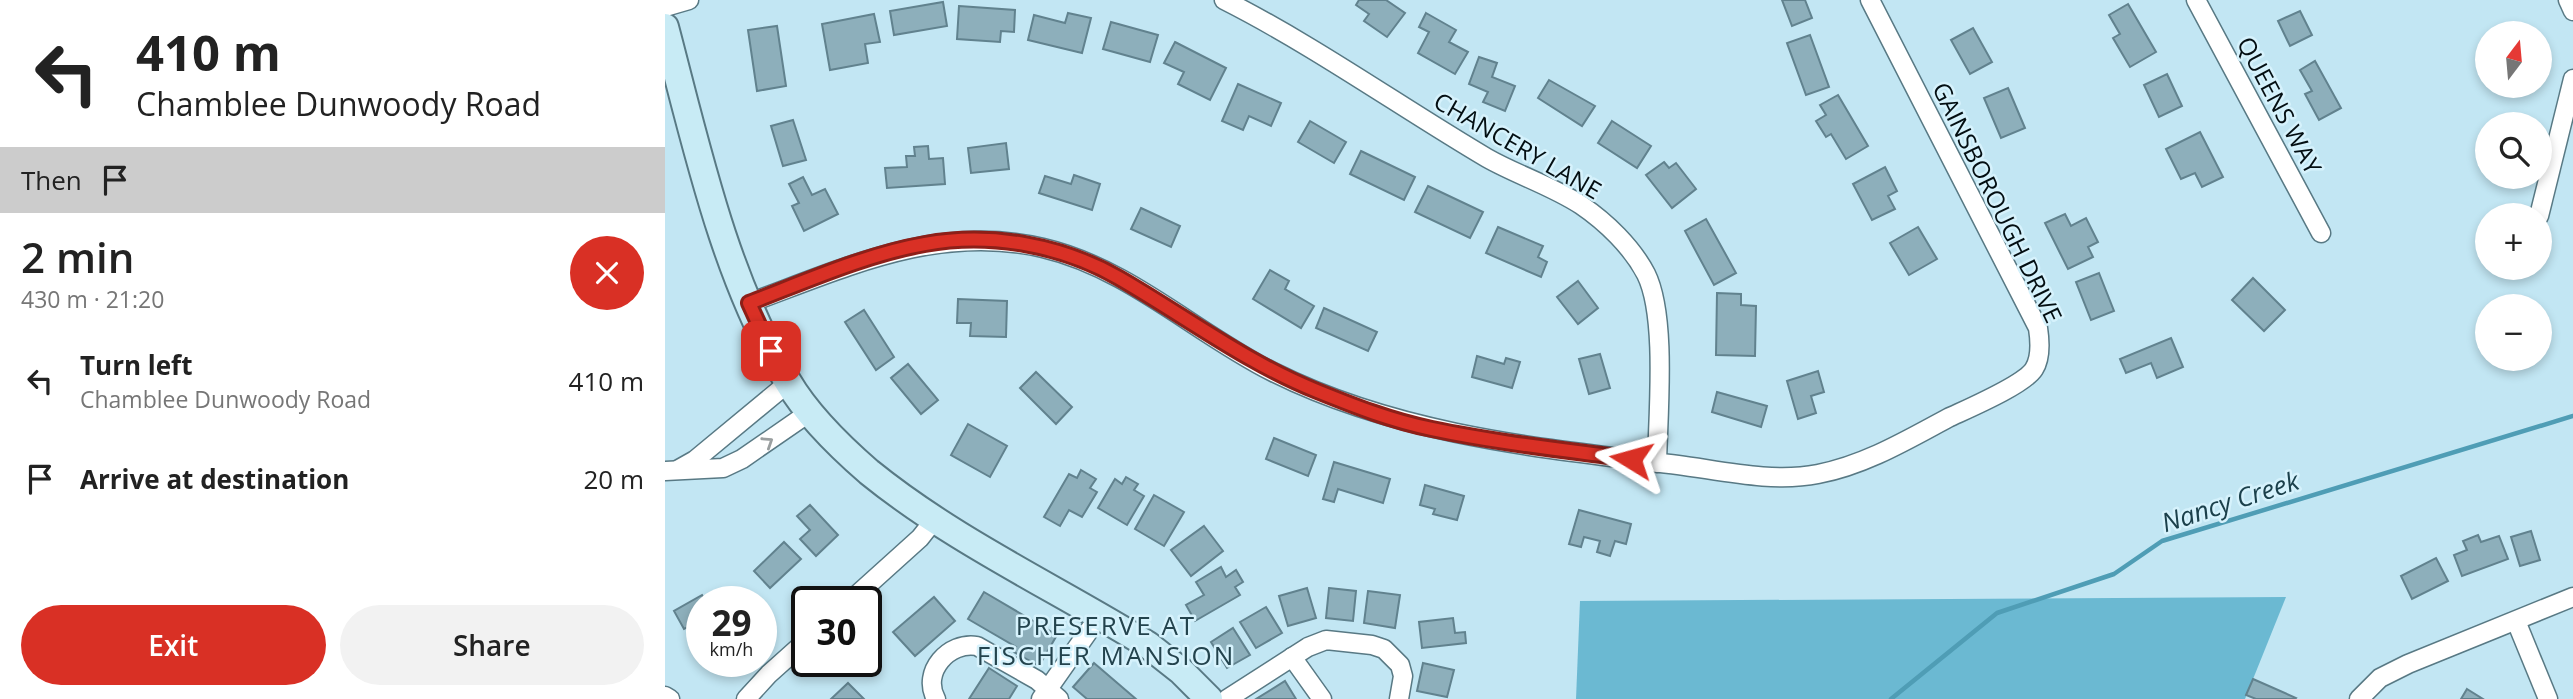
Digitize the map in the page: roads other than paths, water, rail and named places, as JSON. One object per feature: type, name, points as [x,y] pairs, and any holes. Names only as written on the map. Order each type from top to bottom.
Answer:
[{"type":"street","points":[[665,7],[689,0]]},
{"type":"street","name":"CHANCERY LANE","points":[[1224,0],[1269,23],[1489,159],[1580,204],[1612,229],[1646,274],[1654,295],[1658,328],[1657,463]]},
{"type":"street","name":"GAINSBOROUGH DRIVE","points":[[749,303],[823,275],[925,244],[950,240],[1012,242],[1044,248],[1098,267],[1273,372],[1327,396],[1392,419],[1486,439],[1766,476],[1818,474],[1860,463],[2029,375],[2036,366],[2040,342],[2038,328],[1870,0]]},
{"type":"street","name":"QUEENS WAY","points":[[2196,0],[2321,233]]},
{"type":"street","points":[[2568,0],[2573,11]]},
{"type":"street","points":[[665,27],[672,79],[749,303],[788,383],[810,412],[837,443],[869,471],[935,519],[1100,615],[1181,670],[1209,699]]},
{"type":"street","points":[[2542,203],[2573,79]]},
{"type":"street","points":[[672,470],[695,460],[788,383]]},
{"type":"street","points":[[672,470],[723,468],[742,459],[810,412]]},
{"type":"street","points":[[867,586],[920,538],[935,519]]},
{"type":"street","points":[[2358,699],[2380,678],[2408,664],[2573,597]]},
{"type":"street","points":[[936,699],[931,683],[935,667],[955,648],[970,645],[992,654],[1037,680],[1049,696],[1100,615]]},
{"type":"street","points":[[2516,621],[2549,699]]},
{"type":"street","points":[[1227,699],[1316,642],[1326,640],[1372,645],[1384,649],[1400,665],[1403,676],[1399,699]]},
{"type":"street","points":[[746,699],[791,654]]},
{"type":"street","points":[[1291,657],[1322,699]]},
{"type":"street","points":[[665,696],[670,699]]},
{"type":"waterway","name":"Nancy Creek","points":[[1891,699],[1997,613],[2114,574],[2162,541],[2573,416]]},
{"type":"district","name":"PRESERVE AT FISCHER MANSION","points":[[1106,640]]}]
